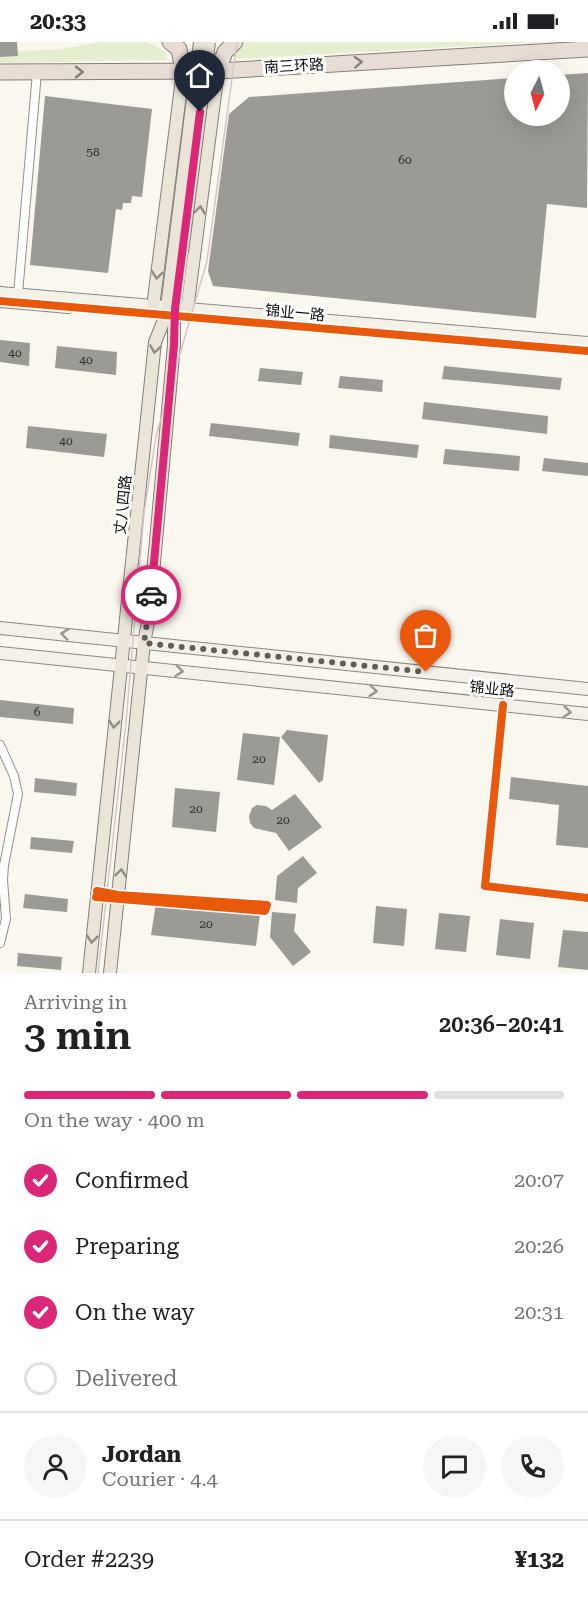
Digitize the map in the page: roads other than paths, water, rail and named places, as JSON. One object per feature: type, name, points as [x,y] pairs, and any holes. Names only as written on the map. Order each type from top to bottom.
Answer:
[{"type":"highway","points":[[170,42],[179,49],[183,71]]},
{"type":"highway","points":[[218,71],[225,52],[235,42]]},
{"type":"highway","name":"南三环路","points":[[0,72],[218,71],[588,49]]},
{"type":"main road","name":"丈八四路","points":[[178,251],[200,42]]},
{"type":"main road","name":"丈八四路","points":[[110,973],[144,643],[149,617],[169,404],[170,311],[208,42]]},
{"type":"main road","points":[[170,311],[183,71]]},
{"type":"main road","points":[[170,311],[218,71]]},
{"type":"main road","name":"锦业一路","points":[[0,293],[588,351]]},
{"type":"main road","name":"锦业一路","points":[[0,301],[170,311],[588,343]]},
{"type":"main road","name":"丈八四路","points":[[89,973],[155,342],[170,311]]},
{"type":"main road","name":"锦业路","points":[[0,628],[588,689]]},
{"type":"main road","name":"锦业路","points":[[0,653],[588,714]]},
{"type":"street","points":[[18,294],[36,72]]},
{"type":"street","points":[[504,705],[485,886],[588,898]]},
{"type":"street","points":[[0,745],[14,776],[18,794],[4,865],[6,919],[0,943]]},
{"type":"street","points":[[97,894],[118,897],[265,911],[267,905],[118,897]]},
{"type":"tram line","points":[[98,973],[126,722],[144,513],[156,436],[207,261],[237,42]]}]
